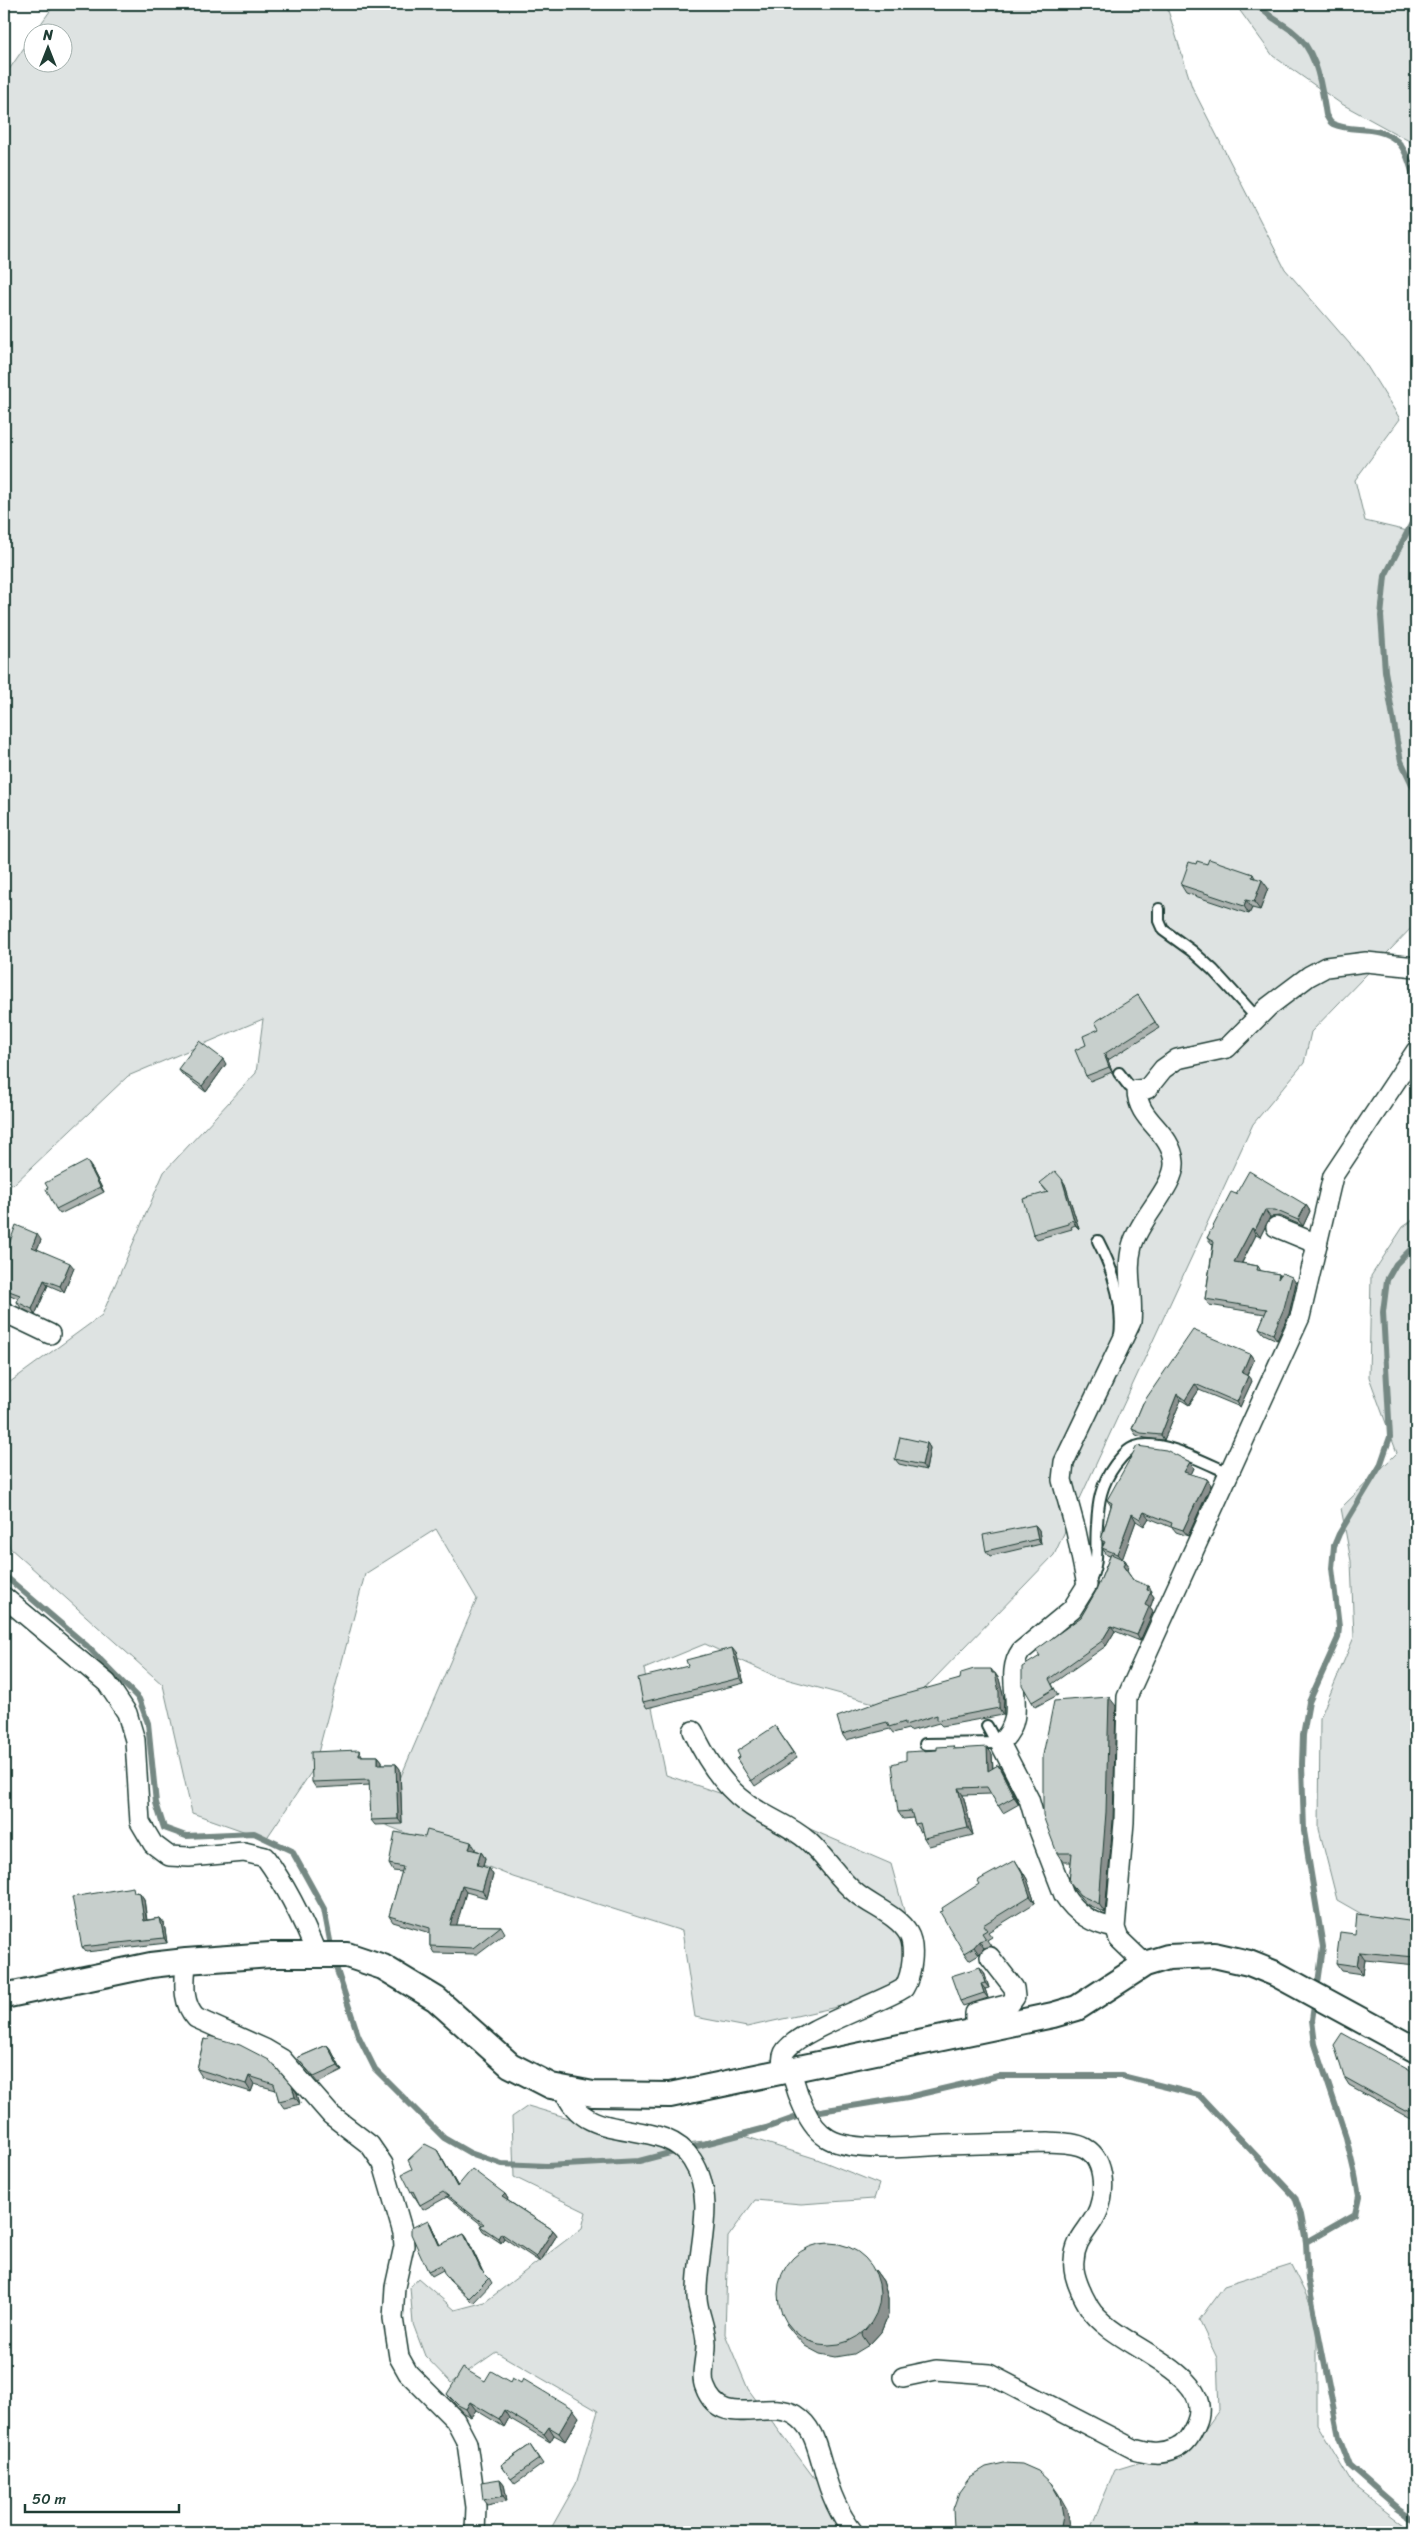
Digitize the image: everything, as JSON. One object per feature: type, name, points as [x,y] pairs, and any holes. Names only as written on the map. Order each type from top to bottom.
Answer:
[{"type":"street","points":[[1115,1928],[1088,1920],[1070,1905],[1064,1895],[1035,1820],[1029,1799],[1000,1743],[1006,1737],[1016,1716],[1016,1659],[1021,1651],[1072,1609],[1087,1585],[1076,1531],[1062,1480],[1064,1462],[1131,1322],[1133,1311],[1129,1268],[1132,1245],[1141,1224],[1169,1183],[1174,1164],[1164,1135],[1140,1106],[1138,1090],[1147,1089],[1163,1069],[1177,1059],[1227,1048],[1256,1017],[1297,984],[1326,967],[1366,962],[1416,967]]},
{"type":"street","points":[[1145,1964],[1119,1939],[1115,1928],[1124,1822],[1127,1697],[1300,1317],[1333,1176],[1416,1051]]},
{"type":"street","points":[[1276,1227],[1317,1244]]},
{"type":"street","points":[[4,1312],[50,1334]]},
{"type":"street","points":[[4,1596],[107,1683],[127,1713],[135,1740],[140,1822],[153,1844],[169,1856],[189,1857],[244,1852],[265,1857],[280,1878],[306,1929],[332,1955]]},
{"type":"street","points":[[693,1731],[712,1767],[747,1804],[796,1831],[810,1842],[843,1882],[902,1924],[913,1943],[908,1981],[904,1988],[834,2020],[795,2042],[785,2051],[782,2060],[815,2126],[829,2139],[852,2146],[888,2148],[1048,2142],[1069,2143],[1086,2148],[1095,2158],[1100,2172],[1103,2197],[1095,2218],[1083,2233],[1077,2245],[1073,2262],[1078,2282],[1089,2308],[1103,2324],[1141,2351],[1167,2364],[1187,2381],[1199,2399],[1198,2420],[1191,2436],[1180,2447],[1164,2454],[1149,2453],[1117,2440],[989,2374],[936,2370],[904,2377]]},
{"type":"street","points":[[4,1996],[151,1965],[271,1955],[332,1955],[382,1967],[436,1999],[510,2065],[551,2086],[593,2094],[670,2095],[975,2032],[1077,2008],[1145,1964],[1168,1957],[1214,1955],[1250,1963],[1325,2000],[1416,2050]]},
{"type":"street","points":[[975,2032],[975,2013],[1010,2004],[1015,1997],[1014,1988],[990,1957]]},
{"type":"street","points":[[186,1961],[185,1994],[190,2011],[196,2018],[265,2048],[282,2060],[331,2116],[370,2145],[382,2164],[403,2233],[404,2246],[395,2287],[394,2318],[399,2357],[408,2373],[454,2420],[467,2443],[476,2507],[475,2532]]},
{"type":"street","points":[[564,2089],[575,2109],[584,2116],[602,2125],[665,2137],[679,2146],[692,2161],[705,2197],[696,2279],[697,2301],[706,2344],[704,2387],[718,2406],[733,2412],[776,2409],[795,2415],[808,2426],[818,2448],[836,2505],[852,2532]]},
{"type":"lane","points":[[1159,909],[1159,921],[1163,930],[1192,951],[1213,970],[1256,1017]]},
{"type":"lane","points":[[1119,1072],[1129,1086],[1138,1090]]},
{"type":"lane","points":[[1098,1241],[1116,1284],[1120,1310],[1118,1346]]},
{"type":"lane","points":[[1087,1585],[1097,1564],[1095,1544],[1100,1493],[1106,1479],[1127,1452],[1135,1447],[1160,1447],[1229,1473]]},
{"type":"lane","points":[[987,1726],[994,1739],[1000,1743]]},
{"type":"lane","points":[[925,1744],[1000,1743]]},
{"type":"shaded area","points":[[55,4],[1166,4],[1192,87],[1285,269],[1362,358],[1400,419],[1355,480],[1365,521],[1416,533],[1416,923],[1311,1032],[1304,1063],[1253,1124],[1054,1555],[903,1711],[775,1676],[705,1644],[644,1669],[666,1775],[752,1804],[891,1864],[913,1943],[895,1994],[747,2027],[695,2017],[682,1931],[513,1877],[381,1823],[477,1599],[436,1529],[365,1574],[314,1768],[266,1839],[192,1813],[163,1685],[10,1548],[4,1525],[4,1396],[6,1385],[102,1315],[164,1172],[256,1073],[263,1019],[128,1076],[13,1185],[4,1178],[4,77],[22,51],[22,72],[72,72],[72,22],[42,22]]},
{"type":"shaded area","points":[[1235,4],[1416,4],[1416,162],[1411,142],[1340,103],[1273,56]]},
{"type":"shaded area","points":[[1416,1218],[1416,1945],[1337,1900],[1319,1829],[1320,1718],[1354,1637],[1351,1561],[1341,1508],[1397,1453],[1369,1377],[1371,1276],[1403,1227]]},
{"type":"shaded area","points":[[528,2106],[663,2146],[744,2136],[817,2159],[879,2184],[874,2199],[801,2204],[755,2200],[728,2237],[725,2334],[748,2389],[832,2502],[861,2532],[549,2532],[576,2484],[598,2411],[496,2352],[451,2383],[425,2356],[413,2324],[410,2287],[418,2278],[455,2310],[485,2302],[582,2228],[586,2212],[514,2177],[512,2117]]},
{"type":"shaded area","points":[[1291,2265],[1317,2317],[1317,2424],[1354,2486],[1414,2532],[1089,2532],[1115,2470],[1193,2446],[1219,2410],[1217,2358],[1199,2320],[1224,2286]]},
{"type":"building","points":[[1209,859],[1253,874],[1252,877],[1262,880],[1254,902],[1246,900],[1244,906],[1181,885],[1189,862],[1196,864],[1197,861],[1207,864]]},
{"type":"building","points":[[1138,995],[1155,1022],[1104,1054],[1109,1067],[1086,1076],[1075,1050],[1086,1045],[1083,1036],[1099,1029],[1095,1022]]},
{"type":"building","points":[[199,1041],[223,1059],[202,1086],[178,1069]]},
{"type":"building","points":[[87,1161],[100,1187],[56,1209],[45,1183]]},
{"type":"building","points":[[1055,1171],[1062,1179],[1075,1224],[1072,1220],[1068,1224],[1033,1234],[1023,1199],[1048,1192],[1040,1183]]},
{"type":"building","points":[[1249,1171],[1306,1205],[1298,1220],[1275,1210],[1265,1210],[1255,1230],[1252,1228],[1234,1262],[1258,1266],[1257,1270],[1279,1274],[1278,1279],[1282,1273],[1292,1277],[1284,1308],[1273,1334],[1259,1328],[1267,1309],[1205,1299],[1214,1242],[1207,1238],[1231,1192],[1236,1194]]},
{"type":"building","points":[[16,1225],[37,1234],[32,1247],[70,1263],[60,1286],[44,1280],[32,1309],[17,1302],[20,1295],[4,1289],[4,1258]]},
{"type":"building","points":[[1193,1330],[1250,1354],[1242,1373],[1248,1376],[1237,1402],[1195,1384],[1185,1400],[1177,1394],[1161,1435],[1141,1433],[1132,1429],[1143,1403]]},
{"type":"building","points":[[900,1437],[927,1443],[922,1465],[895,1459]]},
{"type":"building","points":[[1137,1446],[1166,1450],[1190,1462],[1184,1472],[1207,1479],[1183,1530],[1171,1526],[1172,1523],[1144,1512],[1140,1519],[1132,1514],[1117,1554],[1102,1548],[1105,1542],[1101,1540],[1112,1503],[1107,1500]]},
{"type":"building","points":[[1035,1525],[1038,1539],[986,1551],[983,1535]]},
{"type":"building","points":[[1111,1554],[1125,1560],[1123,1566],[1133,1580],[1148,1586],[1147,1590],[1151,1591],[1145,1605],[1149,1607],[1137,1635],[1111,1626],[1102,1641],[1049,1679],[1054,1689],[1032,1702],[1022,1685],[1022,1667],[1040,1656],[1036,1650],[1081,1617],[1096,1591]]},
{"type":"building","points":[[732,1648],[740,1678],[643,1702],[638,1678],[688,1666],[686,1660]]},
{"type":"building","points":[[974,1669],[991,1669],[992,1673],[995,1673],[999,1692],[999,1708],[937,1720],[937,1715],[905,1725],[905,1722],[889,1727],[887,1722],[842,1734],[837,1717],[881,1701],[960,1679],[961,1673]]},
{"type":"building","points":[[1109,1697],[1106,1812],[1099,1904],[1080,1895],[1069,1882],[1072,1853],[1057,1853],[1043,1816],[1043,1755],[1054,1701]]},
{"type":"building","points":[[775,1726],[793,1753],[751,1781],[737,1759],[740,1757],[737,1751]]},
{"type":"building","points":[[953,1746],[954,1749],[987,1747],[988,1771],[998,1765],[1014,1797],[998,1806],[987,1787],[958,1788],[968,1828],[924,1838],[920,1823],[915,1824],[911,1811],[898,1812],[892,1764],[906,1760],[906,1752],[937,1750],[937,1747]]},
{"type":"building","points":[[359,1750],[359,1756],[378,1756],[378,1764],[396,1764],[398,1819],[371,1820],[369,1780],[312,1782],[311,1752]]},
{"type":"building","points":[[427,1830],[471,1842],[469,1849],[481,1852],[477,1865],[489,1868],[482,1891],[462,1886],[450,1925],[501,1926],[473,1948],[430,1946],[430,1928],[389,1916],[403,1867],[389,1864],[395,1832],[425,1837]]},
{"type":"building","points":[[1015,1860],[1022,1872],[1030,1896],[983,1925],[987,1930],[982,1933],[986,1939],[979,1941],[974,1947],[964,1953],[940,1912],[943,1911],[942,1908],[979,1884],[977,1881]]},
{"type":"building","points":[[133,1887],[134,1892],[140,1893],[144,1921],[160,1918],[164,1938],[82,1947],[72,1897]]},
{"type":"building","points":[[1357,1914],[1416,1922],[1415,1957],[1359,1952],[1357,1966],[1336,1963],[1340,1932],[1355,1934]]},
{"type":"building","points":[[980,1967],[985,1983],[981,1984],[984,1993],[960,2001],[951,1976]]},
{"type":"building","points":[[1342,2033],[1416,2074],[1416,2108],[1405,2111],[1344,2077],[1334,2045]]},
{"type":"building","points":[[209,2036],[240,2045],[269,2060],[292,2086],[295,2097],[279,2101],[274,2084],[249,2076],[246,2084],[197,2069],[204,2039],[208,2040]]},
{"type":"building","points":[[327,2045],[338,2066],[314,2077],[297,2058]]},
{"type":"building","points":[[425,2144],[437,2150],[457,2187],[472,2169],[505,2194],[502,2197],[553,2230],[536,2257],[501,2233],[498,2238],[480,2226],[484,2224],[443,2192],[420,2205],[402,2174],[412,2169],[408,2160]]},
{"type":"building","points":[[428,2220],[439,2245],[464,2234],[481,2270],[489,2278],[469,2298],[445,2275],[441,2265],[428,2271],[411,2234],[411,2228]]},
{"type":"building","points":[[819,2243],[839,2243],[858,2251],[872,2265],[880,2284],[877,2314],[872,2323],[858,2337],[839,2345],[819,2345],[800,2337],[786,2323],[778,2304],[778,2284],[786,2265],[800,2251]]},
{"type":"building","points":[[463,2368],[485,2381],[491,2371],[510,2382],[512,2378],[521,2383],[523,2379],[573,2409],[559,2433],[549,2427],[544,2434],[504,2410],[499,2419],[470,2402],[466,2409],[458,2405],[447,2394]]},
{"type":"building","points":[[530,2445],[539,2459],[511,2479],[501,2465]]},
{"type":"building","points":[[1004,2463],[1022,2464],[1038,2471],[1051,2483],[1060,2499],[1063,2516],[1060,2532],[956,2532],[953,2509],[959,2492],[970,2477],[986,2467]]},
{"type":"building","points":[[500,2479],[503,2496],[483,2500],[481,2482]]},
{"type":"waterway","points":[[1257,4],[1291,30],[1307,48],[1317,69],[1326,115],[1330,122],[1340,127],[1381,132],[1397,141],[1407,156],[1416,184]]},
{"type":"waterway","points":[[1416,515],[1385,576],[1381,616],[1385,671],[1397,741],[1401,761],[1416,793]]},
{"type":"waterway","points":[[1317,1990],[1323,1947],[1304,1831],[1303,1735],[1309,1702],[1338,1638],[1339,1627],[1332,1568],[1334,1546],[1339,1534],[1380,1466],[1390,1437],[1383,1312],[1387,1280],[1396,1264],[1416,1244]]},
{"type":"waterway","points":[[4,1575],[87,1646],[139,1699],[148,1723],[156,1803],[164,1828],[186,1836],[254,1833],[292,1851],[324,1909],[332,1951]]},
{"type":"waterway","points":[[334,1961],[358,2035],[375,2069],[444,2138],[470,2153],[502,2164],[546,2166],[639,2161],[766,2128],[808,2113],[908,2097],[998,2076],[1122,2076],[1199,2095],[1295,2197],[1301,2215],[1306,2242],[1308,2280],[1339,2437],[1350,2466],[1397,2507],[1416,2520]]},
{"type":"waterway","points":[[1306,2242],[1355,2214],[1359,2196],[1346,2137],[1315,2044],[1312,2020],[1315,1999]]}]
